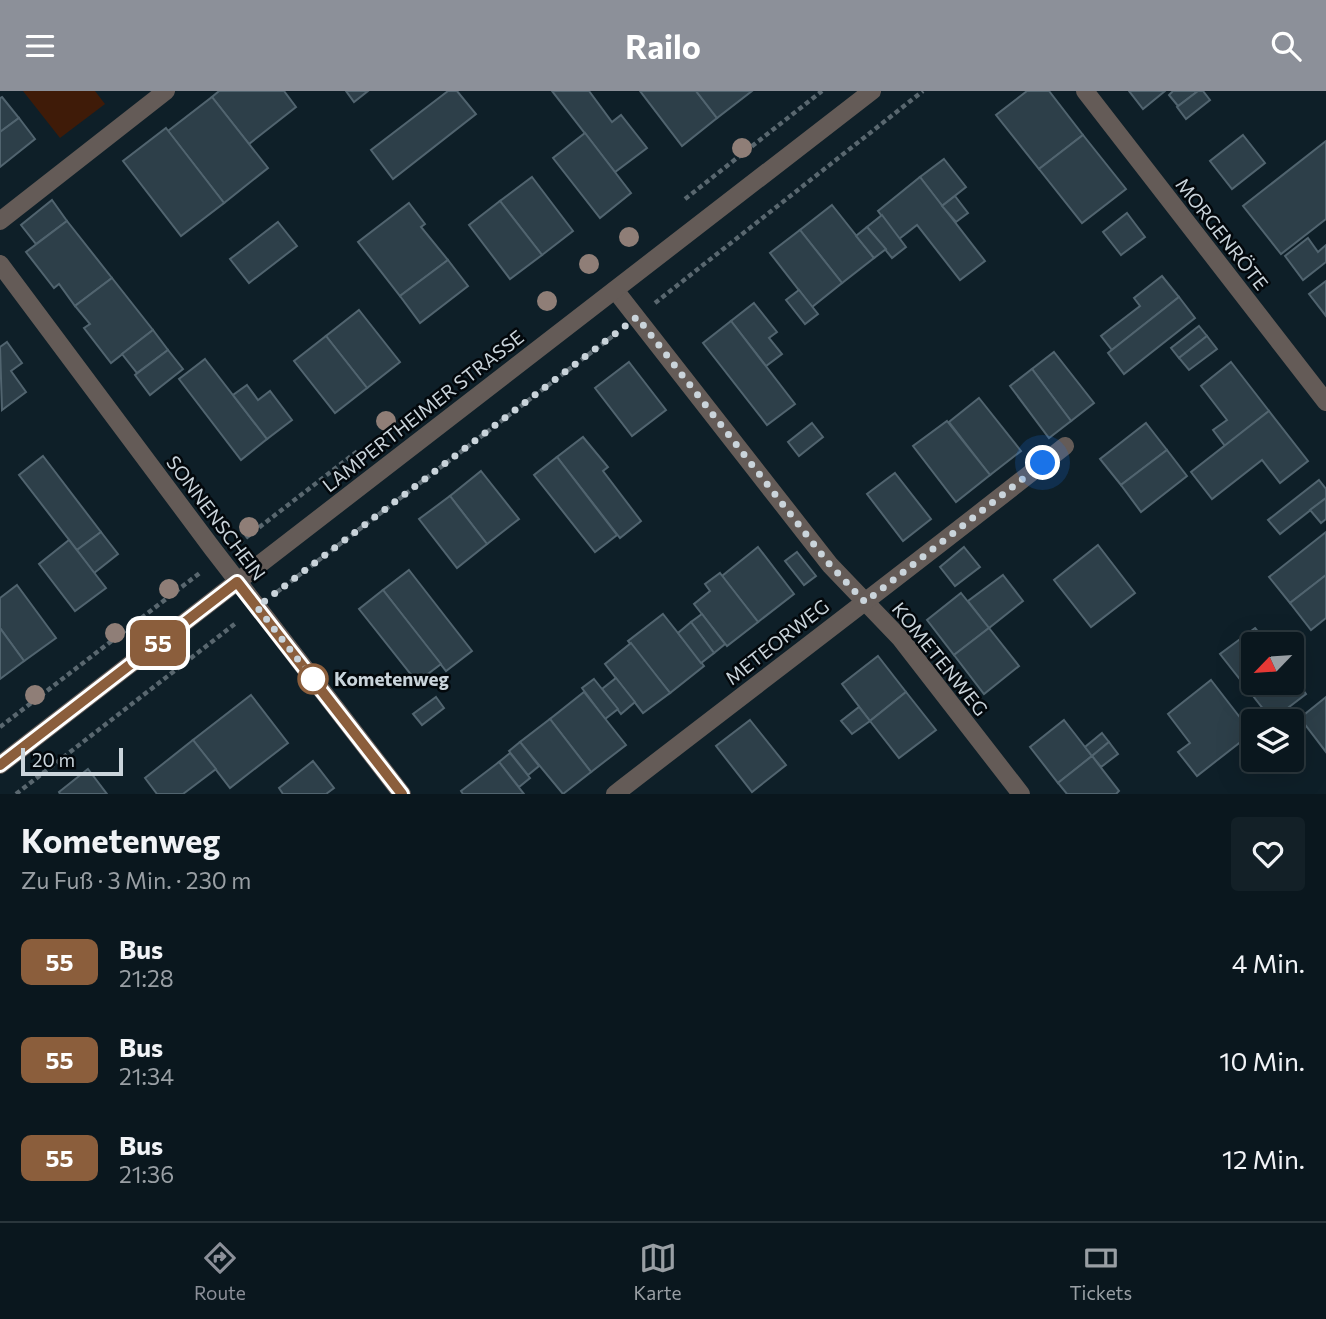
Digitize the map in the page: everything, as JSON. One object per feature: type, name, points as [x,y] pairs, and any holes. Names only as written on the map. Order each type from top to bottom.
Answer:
[{"type":"street","points":[[0,221],[166,91]]},
{"type":"street","name":"LAMPERTHEIMER STRASSE","points":[[0,765],[872,91]]},
{"type":"street","name":"MORGENRÖTE","points":[[1085,91],[1326,402]]},
{"type":"street","name":"SONNENSCHEIN","points":[[0,264],[237,582],[401,794]]},
{"type":"street","name":"KOMETENWEG","points":[[615,290],[830,565],[900,638],[1021,794]]},
{"type":"street","name":"METEORWEG","points":[[615,794],[1065,446]]},
{"type":"path","points":[[683,200],[822,91]]},
{"type":"path","points":[[16,794],[637,317],[923,91]]},
{"type":"path","points":[[0,727],[365,446]]},
{"type":"shaded area","points":[[23,91],[95,91],[105,104],[60,138]]},
{"type":"building","points":[[219,91],[284,91],[296,107],[249,144],[212,97]]},
{"type":"building","points":[[346,91],[368,91],[354,102]]},
{"type":"building","points":[[448,91],[457,91],[476,114],[393,179],[371,150]]},
{"type":"building","points":[[552,91],[589,91],[612,122],[621,115],[647,148],[615,172]]},
{"type":"building","points":[[640,91],[696,91],[717,118],[682,146]]},
{"type":"building","points":[[696,91],[752,91],[717,118]]},
{"type":"building","points":[[1027,91],[1049,91],[1083,135],[1039,169],[996,115]]},
{"type":"building","points":[[1129,91],[1165,91],[1143,109]]},
{"type":"building","points":[[1173,91],[1198,91],[1178,106],[1169,95]]},
{"type":"building","points":[[1198,91],[1203,91],[1210,100],[1186,119],[1177,107]]},
{"type":"building","points":[[2,97],[19,118],[0,132],[0,98]]},
{"type":"building","points":[[212,97],[268,168],[224,203],[168,131]]},
{"type":"building","points":[[19,118],[35,139],[0,167],[0,132]]},
{"type":"building","points":[[166,128],[224,203],[181,236],[123,161]]},
{"type":"building","points":[[585,133],[631,193],[600,218],[553,158]]},
{"type":"building","points":[[1083,135],[1126,189],[1082,223],[1039,169]]},
{"type":"building","points":[[1243,135],[1265,163],[1232,189],[1210,161]]},
{"type":"building","points":[[1326,141],[1326,219],[1281,254],[1243,206]]},
{"type":"building","points":[[944,159],[966,187],[942,206],[920,177]]},
{"type":"building","points":[[532,177],[573,231],[542,255],[500,201]]},
{"type":"building","points":[[920,177],[985,261],[960,280],[917,225],[899,239],[878,211]]},
{"type":"building","points":[[955,196],[968,213],[956,222],[942,206]]},
{"type":"building","points":[[52,200],[67,221],[36,244],[21,225]]},
{"type":"building","points":[[500,201],[542,255],[510,279],[469,225]]},
{"type":"building","points":[[409,203],[425,224],[421,227],[448,260],[400,296],[358,242]]},
{"type":"building","points":[[832,205],[874,258],[842,283],[800,230]]},
{"type":"building","points":[[1127,213],[1145,237],[1121,255],[1103,232]]},
{"type":"building","points":[[882,215],[906,247],[892,258],[867,227]]},
{"type":"building","points":[[67,221],[112,278],[75,306],[59,284],[54,288],[26,252]]},
{"type":"building","points":[[278,222],[297,246],[249,283],[230,259]]},
{"type":"building","points":[[867,227],[886,249],[874,258],[856,236]]},
{"type":"building","points":[[800,230],[842,283],[812,307],[770,253]]},
{"type":"building","points":[[1308,238],[1318,252],[1326,245],[1326,262],[1303,280],[1285,256]]},
{"type":"building","points":[[448,260],[468,286],[420,323],[400,296]]},
{"type":"building","points":[[1162,276],[1179,297],[1112,350],[1101,336],[1140,306],[1134,298]]},
{"type":"building","points":[[112,278],[153,330],[111,363],[84,328],[90,324],[75,306]]},
{"type":"building","points":[[1326,281],[1326,316],[1309,294]]},
{"type":"building","points":[[799,290],[818,314],[805,324],[786,300]]},
{"type":"building","points":[[1179,297],[1195,318],[1124,374],[1108,353]]},
{"type":"building","points":[[754,303],[777,332],[769,338],[782,354],[766,366],[731,321]]},
{"type":"building","points":[[359,310],[400,362],[367,388],[326,336]]},
{"type":"building","points":[[731,321],[795,404],[767,425],[703,343]]},
{"type":"building","points":[[1199,326],[1207,336],[1179,358],[1171,348]]},
{"type":"building","points":[[153,330],[168,350],[137,373],[122,354]]},
{"type":"building","points":[[326,336],[367,388],[335,413],[294,361]]},
{"type":"building","points":[[1207,336],[1217,349],[1189,370],[1179,358]]},
{"type":"building","points":[[7,342],[22,363],[11,371],[26,392],[2,410],[0,347]]},
{"type":"building","points":[[168,350],[183,369],[150,395],[135,375]]},
{"type":"building","points":[[1054,352],[1094,403],[1071,421],[1032,369]]},
{"type":"building","points":[[205,359],[267,439],[241,460],[179,379]]},
{"type":"building","points":[[629,362],[666,410],[632,436],[595,388]]},
{"type":"building","points":[[1231,362],[1269,411],[1225,446],[1213,430],[1227,420],[1201,386]]},
{"type":"building","points":[[1032,369],[1071,421],[1049,438],[1010,386]]},
{"type":"building","points":[[247,385],[258,400],[270,391],[292,420],[267,439],[233,395]]},
{"type":"building","points":[[979,398],[1021,451],[990,475],[949,422]]},
{"type":"building","points":[[1269,411],[1308,461],[1280,483],[1262,460],[1212,499],[1191,472]]},
{"type":"building","points":[[947,421],[990,475],[956,502],[913,446]]},
{"type":"building","points":[[812,423],[823,437],[799,456],[788,442]]},
{"type":"building","points":[[1146,423],[1167,450],[1121,485],[1100,459]]},
{"type":"building","points":[[583,437],[608,467],[603,471],[641,521],[620,538],[557,457]]},
{"type":"building","points":[[1167,450],[1187,476],[1141,512],[1121,485]]},
{"type":"building","points":[[43,456],[101,532],[77,550],[19,475]]},
{"type":"building","points":[[557,457],[617,535],[595,552],[534,475]]},
{"type":"building","points":[[481,471],[519,519],[487,544],[450,496]]},
{"type":"building","points":[[895,473],[931,519],[903,541],[867,494]]},
{"type":"building","points":[[1319,480],[1326,489],[1326,498],[1280,534],[1268,520]]},
{"type":"building","points":[[450,496],[487,544],[457,568],[419,519]]},
{"type":"building","points":[[1326,498],[1326,519],[1321,523],[1310,510]]},
{"type":"building","points":[[101,532],[118,554],[94,573],[77,550]]},
{"type":"building","points":[[1326,532],[1326,575],[1290,603],[1269,577]]},
{"type":"building","points":[[69,540],[106,588],[75,611],[39,564]]},
{"type":"building","points":[[1098,545],[1135,593],[1091,627],[1054,580]]},
{"type":"building","points":[[758,547],[794,594],[758,622],[722,576]]},
{"type":"building","points":[[964,547],[980,567],[955,586],[940,567]]},
{"type":"building","points":[[797,552],[816,576],[804,585],[785,561]]},
{"type":"building","points":[[409,570],[472,651],[446,671],[383,590]]},
{"type":"building","points":[[720,573],[758,622],[727,646],[694,604],[710,591],[705,584]]},
{"type":"building","points":[[1003,575],[1023,601],[989,628],[968,601]]},
{"type":"building","points":[[1326,575],[1326,618],[1311,630],[1290,603]]},
{"type":"building","points":[[17,585],[56,638],[24,661],[0,628],[0,598]]},
{"type":"building","points":[[383,590],[441,664],[417,682],[359,609]]},
{"type":"building","points":[[961,593],[989,628],[954,655],[927,620]]},
{"type":"building","points":[[663,614],[704,666],[670,693],[628,641]]},
{"type":"building","points":[[702,614],[725,644],[714,653],[691,622]]},
{"type":"building","points":[[691,622],[714,653],[701,663],[678,633]]},
{"type":"building","points":[[0,628],[24,661],[0,679]]},
{"type":"building","points":[[989,628],[1019,666],[984,694],[954,655]]},
{"type":"building","points":[[1241,638],[1241,681],[1220,654]]},
{"type":"building","points":[[631,643],[670,693],[643,713],[605,664]]},
{"type":"building","points":[[878,656],[906,692],[870,721],[842,684]]},
{"type":"building","points":[[616,678],[635,702],[621,714],[602,689]]},
{"type":"building","points":[[594,679],[618,709],[605,719],[582,688]]},
{"type":"building","points":[[1211,680],[1241,719],[1241,742],[1197,776],[1178,752],[1190,743],[1168,714]]},
{"type":"building","points":[[1304,691],[1306,694],[1286,709],[1263,709],[1252,695],[1304,695]]},
{"type":"building","points":[[584,692],[626,745],[591,772],[550,719]]},
{"type":"building","points":[[906,692],[936,730],[899,758],[870,721]]},
{"type":"building","points":[[251,695],[288,743],[230,788],[193,740]]},
{"type":"building","points":[[436,697],[444,708],[422,725],[413,714]]},
{"type":"building","points":[[1326,697],[1326,752],[1304,723],[1304,715]]},
{"type":"building","points":[[859,707],[870,721],[852,734],[841,721]]},
{"type":"building","points":[[550,719],[591,772],[563,794],[520,742]]},
{"type":"building","points":[[750,720],[786,765],[752,792],[716,746]]},
{"type":"building","points":[[1064,720],[1092,756],[1058,783],[1030,747]]},
{"type":"building","points":[[1102,733],[1109,742],[1092,756],[1085,747]]},
{"type":"building","points":[[193,740],[216,769],[183,794],[157,794],[145,778]]},
{"type":"building","points":[[520,742],[539,766],[528,775],[509,751]]},
{"type":"building","points":[[1109,742],[1118,754],[1101,767],[1092,756]]},
{"type":"building","points":[[510,753],[530,778],[519,787],[499,762]]},
{"type":"building","points":[[1092,756],[1119,791],[1116,794],[1067,794],[1058,783]]},
{"type":"building","points":[[313,761],[334,788],[326,794],[283,794],[279,788]]},
{"type":"building","points":[[499,762],[524,794],[463,794],[461,791]]},
{"type":"building","points":[[88,769],[107,794],[60,794],[59,792]]},
{"type":"bus line","name":"55","points":[[0,765],[237,582],[402,794]]},
{"type":"place","name":"Kometenweg","points":[[313,679]]},
{"type":"route","points":[[313,679],[257,607],[637,317],[830,565],[865,602],[1043,463]]}]
